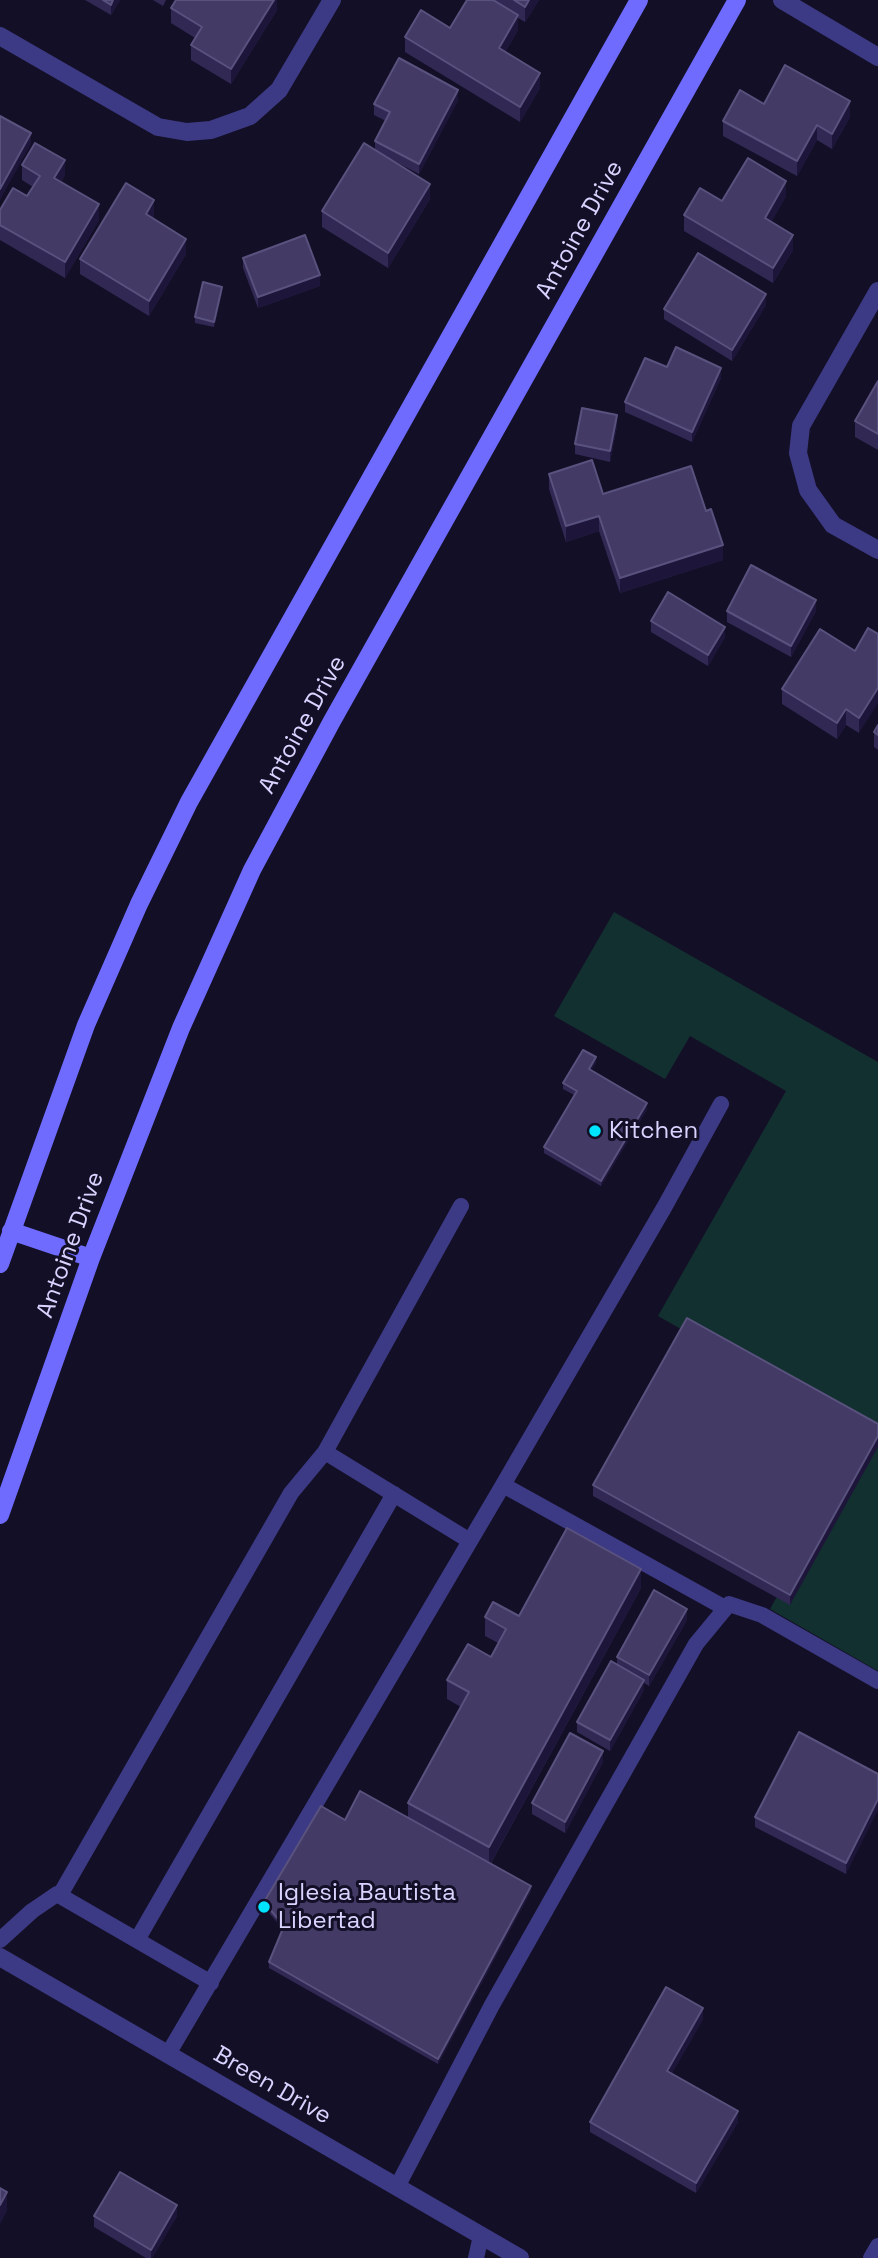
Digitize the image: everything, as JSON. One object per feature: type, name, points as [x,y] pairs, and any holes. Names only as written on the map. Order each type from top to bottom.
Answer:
[{"type":"main road","points":[[0,1264],[86,1025],[139,904],[189,802],[639,0]]},
{"type":"main road","name":"Antoine Drive","points":[[0,1515],[91,1258],[186,1016],[252,870],[332,721],[737,0]]},
{"type":"main road","points":[[12,1231],[91,1258]]},
{"type":"street","points":[[0,36],[158,127],[187,132],[211,130],[250,116],[279,90],[332,0]]},
{"type":"street","points":[[782,0],[878,57]]},
{"type":"street","points":[[878,291],[801,426],[798,453],[808,490],[834,525],[878,550]]},
{"type":"street","name":"Breen Drive","points":[[0,1957],[520,2258]]},
{"type":"lane","points":[[168,2054],[503,1485],[721,1104]]},
{"type":"lane","points":[[60,1895],[291,1493],[325,1452],[461,1206]]},
{"type":"lane","points":[[325,1452],[470,1541]]},
{"type":"lane","points":[[503,1485],[725,1608]]},
{"type":"lane","points":[[137,1940],[394,1494]]},
{"type":"lane","points":[[397,2187],[492,2005],[689,1656],[725,1608],[729,1604],[762,1615],[878,1681]]},
{"type":"lane","points":[[0,1940],[57,1894],[211,1983]]},
{"type":"lane","points":[[476,2258],[481,2236]]},
{"type":"lane","points":[[871,2258],[878,2246]]},
{"type":"green space","points":[[614,912],[878,1062],[878,1671],[770,1609],[868,1435],[658,1316],[786,1091],[690,1036],[665,1079],[554,1016]]},
{"type":"building","points":[[176,0],[274,0],[231,69],[191,45],[202,27],[171,8]]},
{"type":"building","points":[[467,0],[493,0],[518,15],[499,48],[540,73],[520,107],[405,37],[421,10],[450,28]]},
{"type":"building","points":[[514,0],[529,0],[525,7]]},
{"type":"building","points":[[399,58],[458,90],[419,164],[375,141],[390,112],[374,104]]},
{"type":"building","points":[[785,65],[850,101],[832,134],[817,125],[797,161],[723,121],[740,90],[764,104]]},
{"type":"building","points":[[0,116],[31,133],[0,189]]},
{"type":"building","points":[[35,143],[65,160],[54,178],[99,204],[65,262],[0,225],[0,210],[13,188],[27,196],[40,176],[22,165]]},
{"type":"building","points":[[364,143],[430,184],[388,253],[322,211]]},
{"type":"building","points":[[748,158],[786,181],[765,218],[793,235],[773,268],[684,215],[700,188],[722,201]]},
{"type":"building","points":[[126,183],[154,200],[146,214],[186,239],[149,301],[80,259]]},
{"type":"building","points":[[305,235],[320,275],[258,297],[243,258]]},
{"type":"building","points":[[698,253],[766,294],[732,350],[664,309]]},
{"type":"building","points":[[203,282],[222,287],[214,322],[195,317]]},
{"type":"building","points":[[676,347],[721,368],[692,432],[625,402],[645,358],[667,367]]},
{"type":"building","points":[[878,381],[878,434],[855,421]]},
{"type":"building","points":[[582,408],[617,415],[610,451],[575,444]]},
{"type":"building","points":[[592,460],[603,494],[691,466],[706,511],[711,509],[723,545],[620,578],[599,516],[566,526],[549,474]]},
{"type":"building","points":[[751,565],[816,600],[791,646],[727,611]]},
{"type":"building","points":[[668,592],[725,627],[708,655],[651,621]]},
{"type":"building","points":[[868,628],[878,634],[878,688],[859,718],[846,709],[837,723],[782,689],[820,629],[855,651]]},
{"type":"building","name":"Kitchen","points":[[583,1050],[596,1057],[589,1069],[647,1103],[601,1181],[544,1147],[577,1091],[563,1083]]},
{"type":"building","points":[[687,1318],[878,1424],[878,1436],[790,1595],[593,1485]]},
{"type":"building","points":[[567,1528],[641,1569],[489,1847],[408,1803],[469,1692],[447,1680],[468,1644],[491,1657],[506,1629],[485,1617],[493,1602],[519,1616]]},
{"type":"building","points":[[654,1590],[687,1609],[649,1675],[617,1657]]},
{"type":"building","points":[[611,1661],[644,1680],[610,1740],[577,1722]]},
{"type":"building","points":[[799,1732],[878,1774],[878,1799],[846,1863],[755,1817]]},
{"type":"building","points":[[570,1733],[603,1751],[565,1822],[532,1803]]},
{"type":"building","name":"Iglesia Bautista Libertad","points":[[360,1791],[531,1886],[438,2059],[269,1962],[284,1926],[264,1902],[321,1806],[345,1820]]},
{"type":"building","points":[[666,1987],[703,2008],[667,2071],[738,2111],[696,2183],[590,2122]]},
{"type":"building","points":[[120,2172],[177,2205],[151,2250],[94,2216]]},
{"type":"building","points":[[0,2188],[7,2192],[0,2205]]},
{"type":"place","name":"Kitchen","points":[[595,1131]]},
{"type":"place","name":"Iglesia Bautista Libertad","points":[[264,1907]]}]
